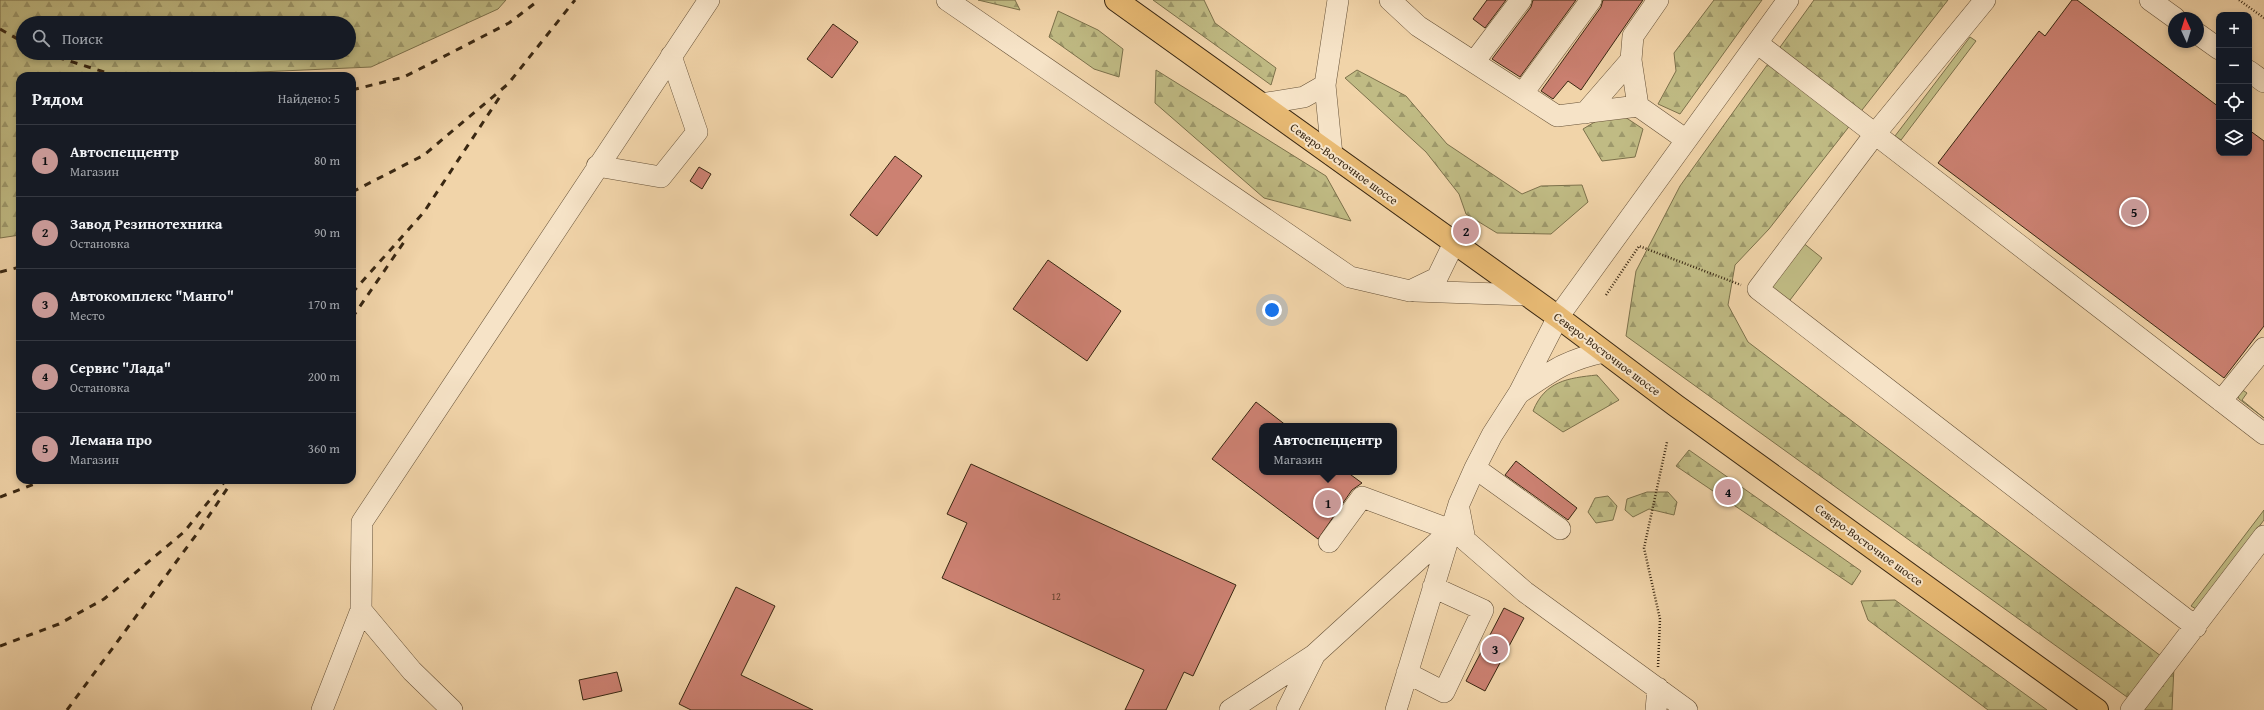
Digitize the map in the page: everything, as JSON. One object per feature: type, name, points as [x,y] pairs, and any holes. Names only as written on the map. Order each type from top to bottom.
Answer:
[{"type":"main road","name":"Северо-Восточное шоссе","points":[[1116,0],[1558,317],[2097,710]]},
{"type":"street","points":[[322,710],[361,610],[362,522],[708,0]]},
{"type":"street","points":[[947,0],[1350,277],[1410,291],[1526,295]]},
{"type":"street","points":[[1332,155],[1325,85],[1338,0]]},
{"type":"street","points":[[1474,62],[1521,0]]},
{"type":"street","points":[[1523,93],[1591,0]]},
{"type":"street","points":[[1638,106],[1631,60],[1633,36],[1658,0]]},
{"type":"street","points":[[1396,710],[1458,504],[1474,468],[1492,435],[1519,393],[1558,317],[1587,279],[1685,139],[1788,0]]},
{"type":"street","points":[[1985,0],[1875,134],[1758,289],[2196,627]]},
{"type":"street","points":[[2150,0],[2168,13]]},
{"type":"street","points":[[1392,1],[1418,26],[1557,116],[1638,106],[1685,139]]},
{"type":"street","points":[[2204,39],[2216,48]]},
{"type":"street","points":[[1757,43],[2264,434]]},
{"type":"street","points":[[597,166],[661,177],[697,132],[671,56]]},
{"type":"street","points":[[1585,113],[1631,60]]},
{"type":"street","points":[[2252,73],[2264,82]]},
{"type":"street","points":[[1261,104],[1304,96],[1325,85]]},
{"type":"street","points":[[1410,291],[1437,278],[1454,243]]},
{"type":"street","points":[[2221,401],[2264,348]]},
{"type":"street","points":[[1519,393],[1559,366],[1581,357],[1604,352]]},
{"type":"street","points":[[1474,468],[1560,529]]},
{"type":"street","points":[[1330,542],[1362,497],[1451,530]]},
{"type":"street","points":[[1458,504],[1465,540],[1525,592],[1687,710]]},
{"type":"street","points":[[1230,710],[1314,655],[1451,530]]},
{"type":"street","points":[[2130,710],[2196,627],[2264,536]]},
{"type":"street","points":[[1407,673],[1444,692],[1483,610],[1433,587]]},
{"type":"street","points":[[361,610],[412,671],[452,710]]},
{"type":"street","points":[[1287,710],[1314,655]]},
{"type":"street","points":[[1656,710],[1658,688]]},
{"type":"path","points":[[2239,0],[2264,18]]},
{"type":"path","points":[[1606,294],[1639,246],[1745,287]]},
{"type":"path","points":[[1658,688],[1660,619],[1644,548],[1667,442]]},
{"type":"green space","points":[[0,0],[506,0],[498,9],[371,67],[260,72],[16,72],[16,236],[0,238]]},
{"type":"green space","points":[[978,0],[1015,0],[1020,10]]},
{"type":"green space","points":[[1153,0],[1204,0],[1215,23],[1276,68],[1271,85]]},
{"type":"green space","points":[[1714,0],[1762,0],[1680,114],[1658,104],[1676,71],[1674,53]]},
{"type":"green space","points":[[1814,0],[1948,0],[1769,229],[1735,265],[1728,305],[1748,342],[2174,666],[2172,710],[2145,710],[1626,336],[1636,271],[1680,186]]},
{"type":"green space","points":[[1058,11],[1098,30],[1123,49],[1119,77],[1094,69],[1049,37]]},
{"type":"green space","points":[[1970,37],[1976,41],[1901,140],[1895,136]]},
{"type":"green space","points":[[1156,70],[1326,176],[1351,221],[1264,198],[1155,103]]},
{"type":"green space","points":[[1357,70],[1406,96],[1447,144],[1522,194],[1541,186],[1582,185],[1588,202],[1551,234],[1497,233],[1466,214],[1459,194],[1426,152],[1345,78]]},
{"type":"green space","points":[[1622,115],[1643,129],[1635,157],[1602,161],[1583,129],[1603,117]]},
{"type":"green space","points":[[1802,242],[1822,258],[1787,304],[1771,292],[1771,283]]},
{"type":"green space","points":[[1597,375],[1619,400],[1563,432],[1533,411],[1544,393],[1551,387],[1567,380]]},
{"type":"green space","points":[[2241,389],[2247,393],[2242,400],[2264,418],[2239,399],[2237,394]]},
{"type":"green space","points":[[1689,450],[1861,571],[1852,585],[1676,466]]},
{"type":"green space","points":[[1647,492],[1668,492],[1677,502],[1674,515],[1649,509],[1633,517],[1625,510],[1627,499]]},
{"type":"green space","points":[[1608,496],[1617,506],[1613,520],[1596,523],[1588,512],[1595,498]]},
{"type":"green space","points":[[2264,510],[2264,520],[2196,609],[2191,606]]},
{"type":"green space","points":[[1895,600],[2047,710],[1988,710],[1868,620],[1861,601]]},
{"type":"building","points":[[1487,0],[1506,0],[1485,28],[1473,19]]},
{"type":"building","points":[[1533,0],[1576,0],[1520,77],[1492,59],[1531,7]]},
{"type":"building","points":[[1603,0],[1643,0],[1581,90],[1568,81],[1553,99],[1541,91],[1601,7]]},
{"type":"building","points":[[2072,0],[2077,0],[2216,105],[2216,156],[2252,156],[2252,132],[2264,141],[2264,326],[2224,378],[1938,163],[2039,31],[2045,36]]},
{"type":"building","points":[[833,24],[858,42],[832,78],[807,59]]},
{"type":"building","points":[[895,156],[922,176],[877,236],[850,215]]},
{"type":"building","points":[[699,167],[711,174],[702,189],[690,181]]},
{"type":"building","points":[[1048,260],[1121,311],[1087,361],[1013,309]]},
{"type":"building","points":[[1256,402],[1283,423],[1259,423],[1259,475],[1351,475],[1362,483],[1352,490],[1318,539],[1212,459]]},
{"type":"building","points":[[1516,461],[1577,508],[1568,520],[1505,475]]},
{"type":"building","points":[[971,464],[1236,585],[1193,676],[1184,672],[1166,710],[1125,710],[1144,670],[942,578],[967,523],[947,514]]},
{"type":"building","points":[[736,587],[775,606],[741,675],[813,710],[691,710],[679,704]]},
{"type":"building","points":[[1504,608],[1524,618],[1485,691],[1466,681]]},
{"type":"building","points":[[617,672],[622,691],[583,700],[579,680]]},
{"type":"railway","points":[[356,89],[404,77],[509,23],[539,0]]},
{"type":"railway","points":[[356,190],[424,155],[508,84],[575,0]]},
{"type":"railway","points":[[0,29],[16,38]]},
{"type":"railway","points":[[66,60],[104,72]]},
{"type":"railway","points":[[356,288],[424,212],[503,92]]},
{"type":"railway","points":[[356,312],[404,242]]},
{"type":"railway","points":[[0,272],[16,268]]},
{"type":"railway","points":[[0,497],[34,484]]},
{"type":"railway","points":[[0,646],[59,624],[104,599],[184,532],[223,484]]},
{"type":"railway","points":[[67,710],[196,535],[230,484]]},
{"type":"place","name":"Лемана про","points":[[2134,212]]},
{"type":"place","name":"Завод Резинотехника","points":[[1466,231]]},
{"type":"place","name":"Сервис \"Лада\"","points":[[1728,492]]},
{"type":"place","name":"Автоспеццентр","points":[[1328,503]]},
{"type":"place","name":"Автокомплекс \"Манго\"","points":[[1495,649]]}]
